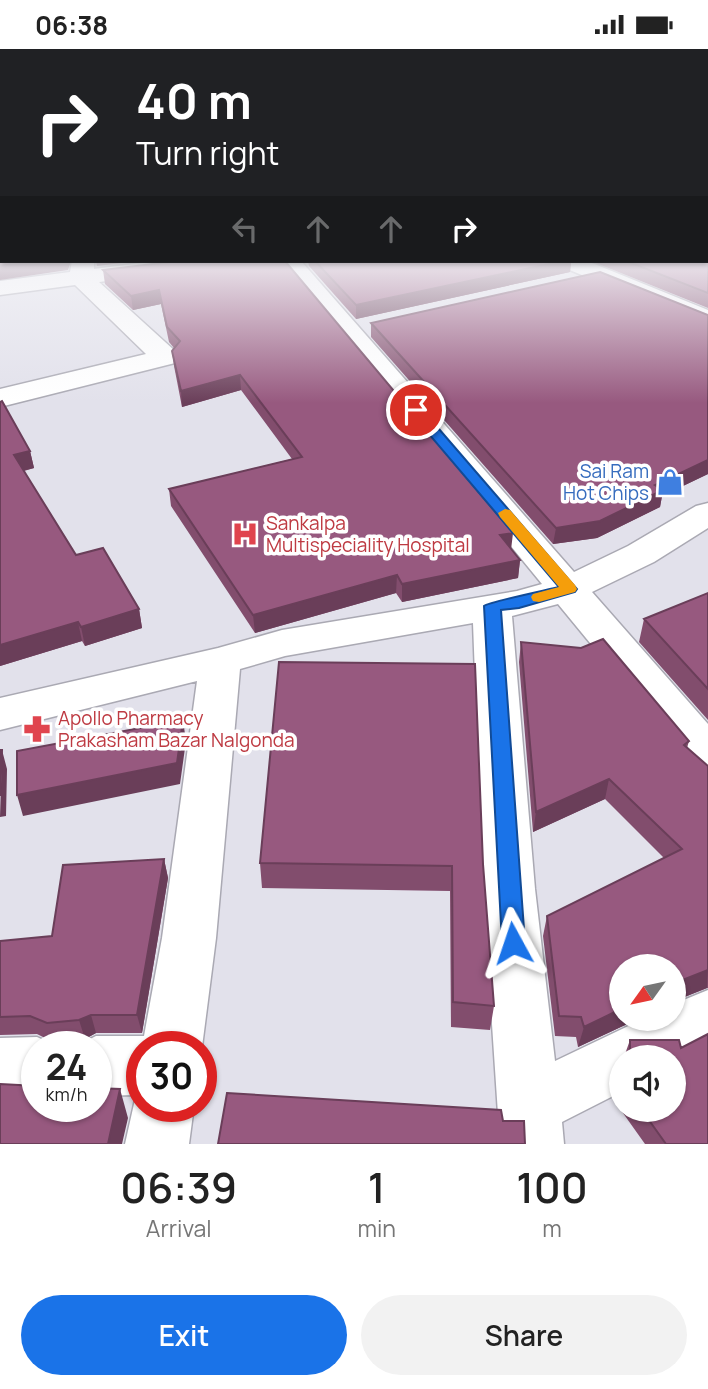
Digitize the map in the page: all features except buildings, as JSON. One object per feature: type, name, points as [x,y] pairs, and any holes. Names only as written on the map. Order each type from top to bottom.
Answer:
[{"type":"street","points":[[0,398],[165,357],[111,300]]},
{"type":"street","points":[[331,300],[361,328],[569,589],[708,755]]},
{"type":"street","points":[[661,300],[708,319]]},
{"type":"street","points":[[0,714],[220,661],[282,643],[519,603],[569,589],[641,554],[708,513]]},
{"type":"street","points":[[492,606],[509,889],[530,1125]]},
{"type":"street","points":[[174,1031],[189,938],[220,661]]},
{"type":"street","points":[[651,1045],[708,1017]]},
{"type":"street","points":[[0,1067],[21,1067]]},
{"type":"street","points":[[530,1125],[609,1069]]},
{"type":"street","points":[[157,1144],[160,1122]]},
{"type":"slow traffic","points":[[505,513],[569,589],[539,597]]},
{"type":"place","name":"Sai Ram Hot Chips","points":[[670,482]]},
{"type":"place","name":"Sankalpa Multispeciality Hospital","points":[[245,534]]},
{"type":"place","name":"Apollo Pharmacy Prakasham Bazar Nalgonda","points":[[37,729]]},
{"type":"route","points":[[416,410],[569,589],[519,603],[492,606],[513,943]]}]
